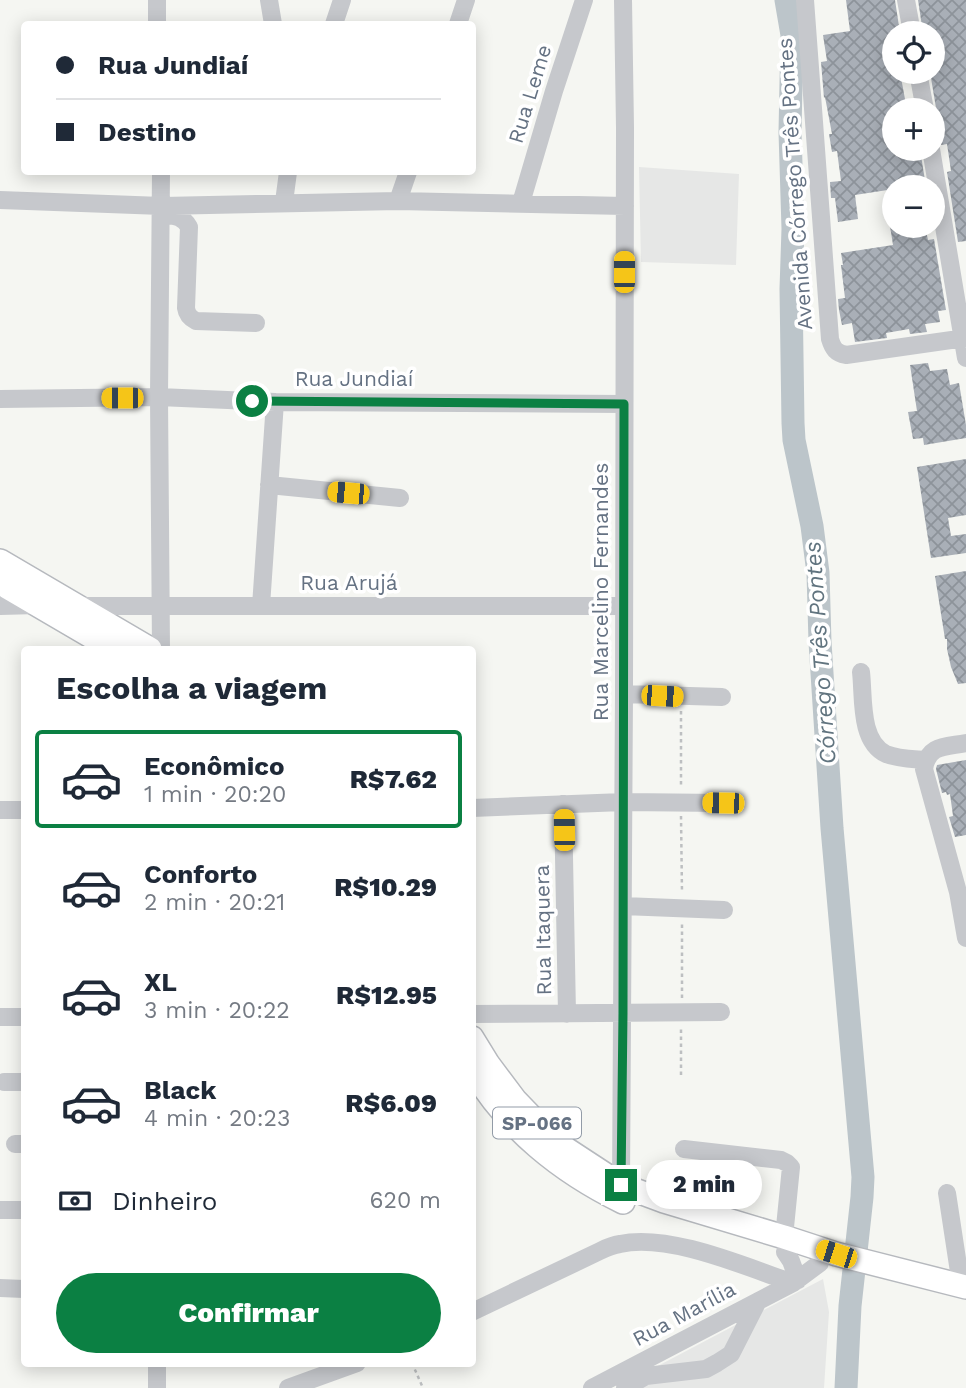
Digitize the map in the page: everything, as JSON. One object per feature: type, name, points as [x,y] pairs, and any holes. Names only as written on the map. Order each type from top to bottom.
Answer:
[{"type":"main road","points":[[0,561],[145,646]]},
{"type":"main road","points":[[0,583],[108,646]]},
{"type":"main road","name":"SP-066","points":[[476,1044],[515,1100],[541,1127],[566,1149],[621,1185],[830,1261],[964,1291]]},
{"type":"main road","name":"SP-066","points":[[476,1075],[504,1114],[535,1145],[592,1187],[627,1204],[753,1241],[785,1244]]},
{"type":"street","points":[[157,0],[158,21]]},
{"type":"street","points":[[269,0],[272,21]]},
{"type":"street","points":[[335,21],[342,0]]},
{"type":"street","points":[[459,21],[466,0]]},
{"type":"street","name":"Rua Leme","points":[[521,202],[584,0]]},
{"type":"street","name":"Rua Marcelino Fernandes","points":[[621,1185],[625,206],[623,0]]},
{"type":"street","name":"Avenida Córrego Três Pontes","points":[[805,0],[830,340],[833,348],[846,355],[964,338]]},
{"type":"street","points":[[906,0],[910,21]]},
{"type":"street","points":[[933,161],[966,358]]},
{"type":"street","points":[[161,175],[161,646]]},
{"type":"street","points":[[284,202],[288,175]]},
{"type":"street","points":[[398,201],[407,175]]},
{"type":"street","points":[[0,200],[162,210],[284,202],[398,201],[625,206]]},
{"type":"street","points":[[162,210],[185,220],[188,227],[186,308],[191,318],[196,321],[256,323]]},
{"type":"street","name":"Rua Jundiaí","points":[[0,399],[159,397],[275,402],[624,404]]},
{"type":"street","points":[[261,606],[275,402]]},
{"type":"street","points":[[269,485],[400,498]]},
{"type":"street","points":[[0,606],[37,606]]},
{"type":"street","name":"Rua Arujá","points":[[75,606],[623,606]]},
{"type":"street","points":[[862,672],[866,730],[872,741],[878,749],[895,757],[925,760]]},
{"type":"street","points":[[624,694],[722,697]]},
{"type":"street","points":[[966,743],[929,753],[924,769],[958,891],[966,938]]},
{"type":"street","points":[[476,808],[623,802],[723,803]]},
{"type":"street","name":"Rua Itaquera","points":[[563,804],[567,1014]]},
{"type":"street","points":[[0,810],[21,810]]},
{"type":"street","points":[[623,906],[724,910]]},
{"type":"street","points":[[476,1014],[721,1012]]},
{"type":"street","points":[[0,1017],[21,1017]]},
{"type":"street","points":[[4,1082],[21,1082]]},
{"type":"street","points":[[476,1310],[600,1251],[621,1244],[640,1242],[700,1251],[795,1282],[785,1244],[791,1167],[781,1160],[684,1149]]},
{"type":"street","points":[[947,1193],[964,1291]]},
{"type":"street","points":[[0,1210],[21,1210]]},
{"type":"street","name":"Rua Marília","points":[[592,1388],[830,1261]]},
{"type":"street","points":[[0,1288],[21,1289]]},
{"type":"street","points":[[625,1388],[646,1376],[706,1369],[731,1354],[758,1301]]},
{"type":"street","points":[[157,1367],[157,1388]]},
{"type":"street","points":[[288,1388],[318,1370]]},
{"type":"path","points":[[681,697],[681,1075]]},
{"type":"path","points":[[414,1367],[423,1388]]},
{"type":"shaded area","points":[[639,167],[739,174],[736,265],[641,262]]},
{"type":"shaded area","points":[[823,1279],[829,1312],[824,1388],[616,1388]]},
{"type":"building","points":[[846,0],[895,0],[898,21],[882,21],[882,84],[902,84],[905,98],[882,98],[882,161],[922,161],[924,175],[882,175],[882,191],[855,195],[858,219],[838,222],[835,198],[831,198],[830,182],[841,181],[837,151],[832,152],[829,134],[832,134],[824,98],[821,62],[827,61],[823,35],[850,31]]},
{"type":"building","points":[[918,0],[966,0],[966,241],[958,242],[947,172],[951,171],[945,144],[945,98],[934,98],[932,84],[945,84],[945,21],[921,21]]},
{"type":"building","points":[[892,238],[934,239],[946,310],[938,311],[940,322],[925,324],[927,332],[910,334],[909,329],[886,333],[887,338],[855,342],[852,323],[842,325],[839,310],[838,299],[845,298],[841,253],[893,245]]},
{"type":"building","points":[[928,363],[930,371],[947,369],[950,385],[959,383],[966,438],[924,445],[923,438],[913,439],[908,412],[917,411],[910,365]]},
{"type":"building","points":[[966,459],[966,515],[948,518],[951,536],[966,534],[966,553],[931,558],[917,467]]},
{"type":"building","points":[[966,571],[966,683],[958,684],[947,649],[935,576]]},
{"type":"building","points":[[966,760],[966,835],[955,837],[949,817],[953,816],[950,794],[942,793],[936,769],[937,765]]},
{"type":"waterway","name":"Córrego Três Pontes","points":[[786,0],[792,35],[790,132],[794,440],[812,526],[818,573],[832,828],[863,1177],[850,1306],[846,1388]]},
{"type":"route","points":[[252,401],[624,404],[621,1185]]}]
